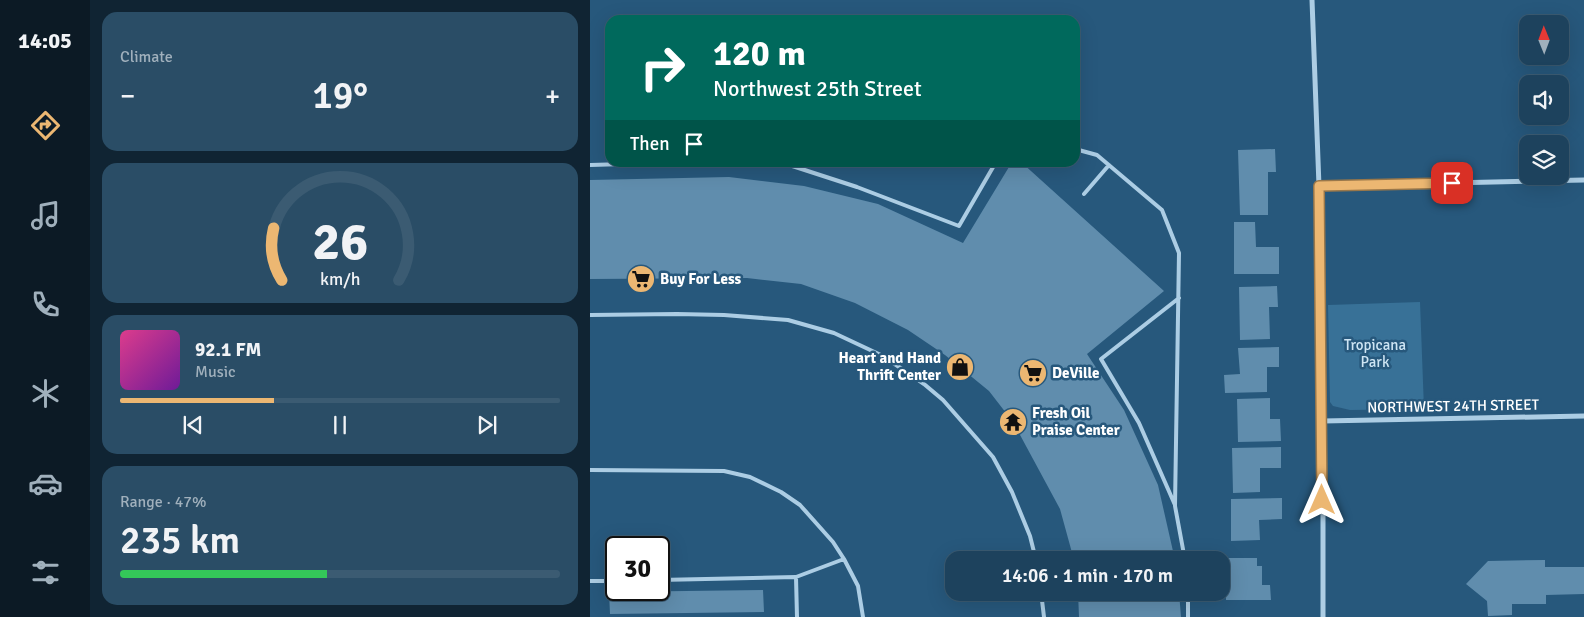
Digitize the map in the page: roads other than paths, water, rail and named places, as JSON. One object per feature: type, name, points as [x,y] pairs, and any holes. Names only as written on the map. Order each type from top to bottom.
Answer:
[{"type":"street","points":[[1312,0],[1319,186],[1323,421],[1323,617]]},
{"type":"street","points":[[1319,186],[1584,180]]},
{"type":"street","name":"NORTHWEST 24TH STREET","points":[[1323,421],[1584,416]]},
{"type":"lane","points":[[1080,151],[1097,155],[1162,210],[1179,253],[1175,506],[1183,551]]},
{"type":"lane","points":[[590,165],[605,165]]},
{"type":"lane","points":[[1084,194],[1109,165]]},
{"type":"lane","points":[[795,167],[857,187],[959,226],[993,167]]},
{"type":"lane","points":[[1175,506],[1139,423],[1101,359],[1179,298]]},
{"type":"lane","points":[[590,315],[724,315],[788,320],[834,333],[884,356],[943,400],[993,457],[1012,492],[1030,536],[1034,551]]},
{"type":"lane","points":[[590,470],[724,471],[750,477],[781,492],[800,506],[833,542],[858,586],[863,617]]},
{"type":"lane","points":[[670,580],[796,578],[844,559]]},
{"type":"lane","points":[[796,578],[797,617]]},
{"type":"lane","points":[[590,581],[605,581]]},
{"type":"lane","points":[[1042,601],[1044,617]]},
{"type":"lane","points":[[1188,601],[1188,617]]},
{"type":"place","name":"Buy For Less","points":[[641,279]]},
{"type":"place","name":"Heart and Hand Thrift Center","points":[[960,367]]},
{"type":"place","name":"DeVille","points":[[1033,373]]},
{"type":"place","name":"Fresh Oil Praise Center","points":[[1013,422]]},
{"type":"park label","name":"Tropicana Park","points":[[1375,354]]}]
